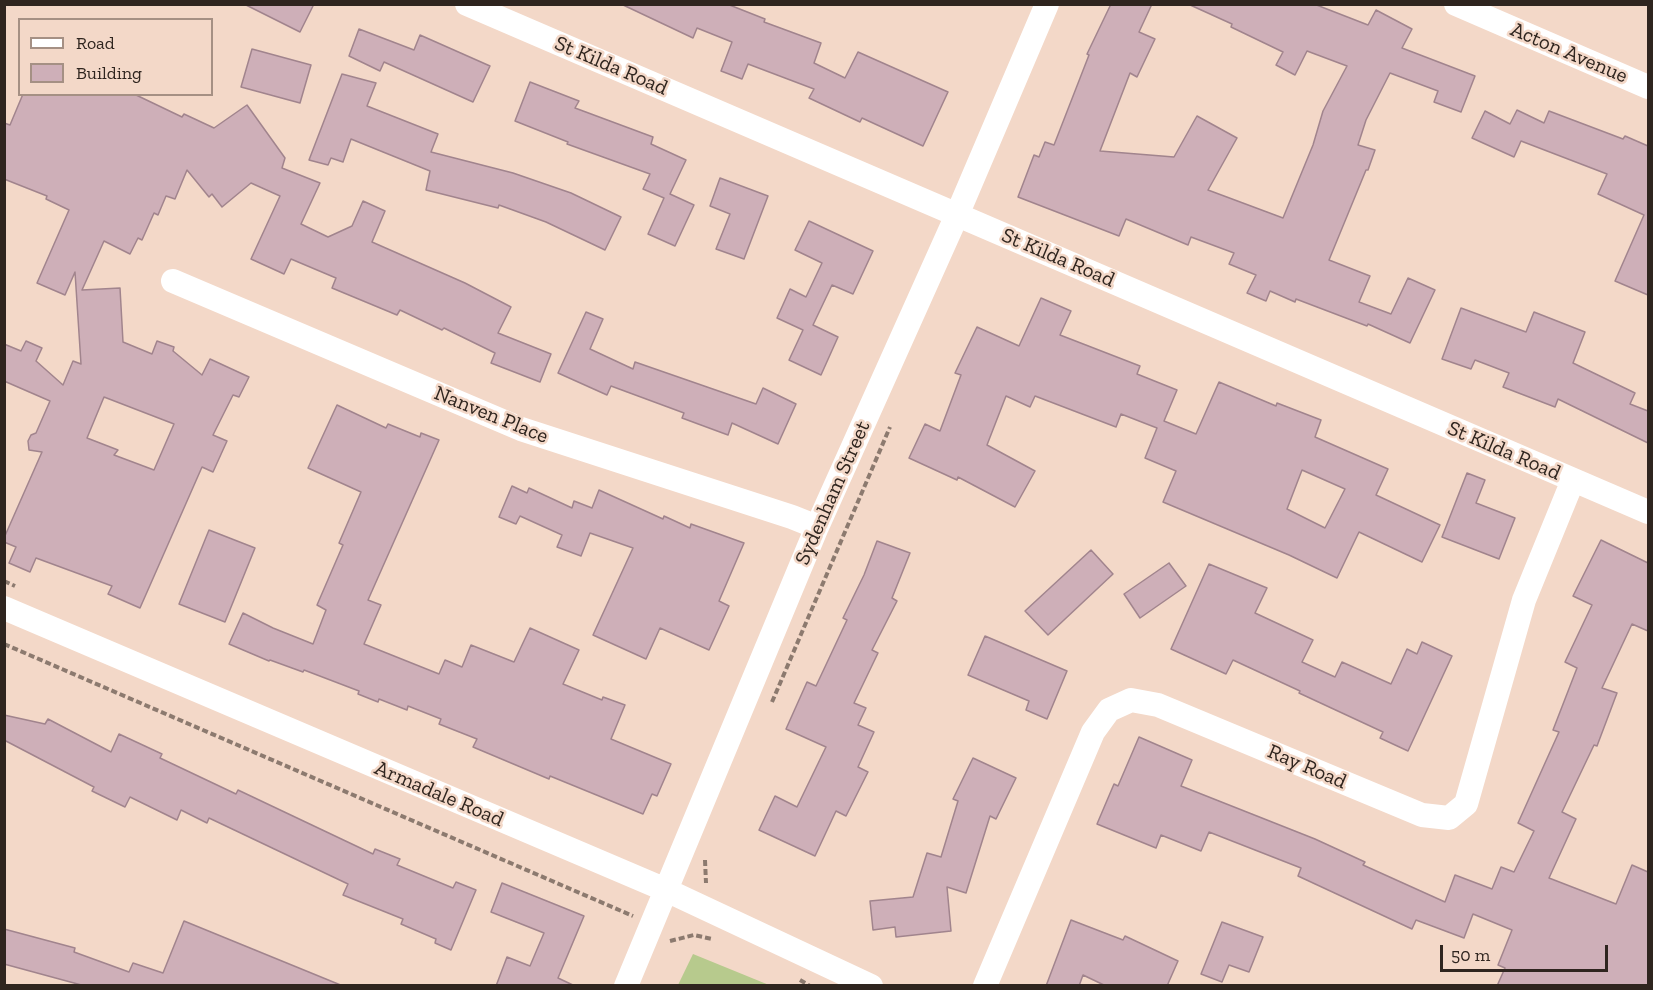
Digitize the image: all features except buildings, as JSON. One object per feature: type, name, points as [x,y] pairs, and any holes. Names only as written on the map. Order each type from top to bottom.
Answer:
[{"type":"street","name":"St Kilda Road","points":[[467,4],[1648,512]]},
{"type":"street","name":"Sydenham Street","points":[[626,986],[817,527],[957,215],[1047,4]]},
{"type":"street","name":"Acton Avenue","points":[[1456,4],[1648,87]]},
{"type":"street","name":"Nanven Place","points":[[172,281],[521,429],[817,527]]},
{"type":"street","name":"Ray Road","points":[[985,986],[1093,732],[1109,710],[1131,700],[1158,705],[1422,815],[1449,818],[1466,804],[1524,600],[1573,480]]},
{"type":"street","name":"Armadale Road","points":[[4,608],[666,890],[871,986]]},
{"type":"path","points":[[770,705],[892,420]]},
{"type":"path","points":[[4,644],[652,924]]},
{"type":"path","points":[[705,858],[706,909]]},
{"type":"path","points":[[666,943],[680,937],[694,935],[714,939]]},
{"type":"path","points":[[796,979],[810,986]]},
{"type":"green space","points":[[693,954],[769,985],[678,985]]}]
